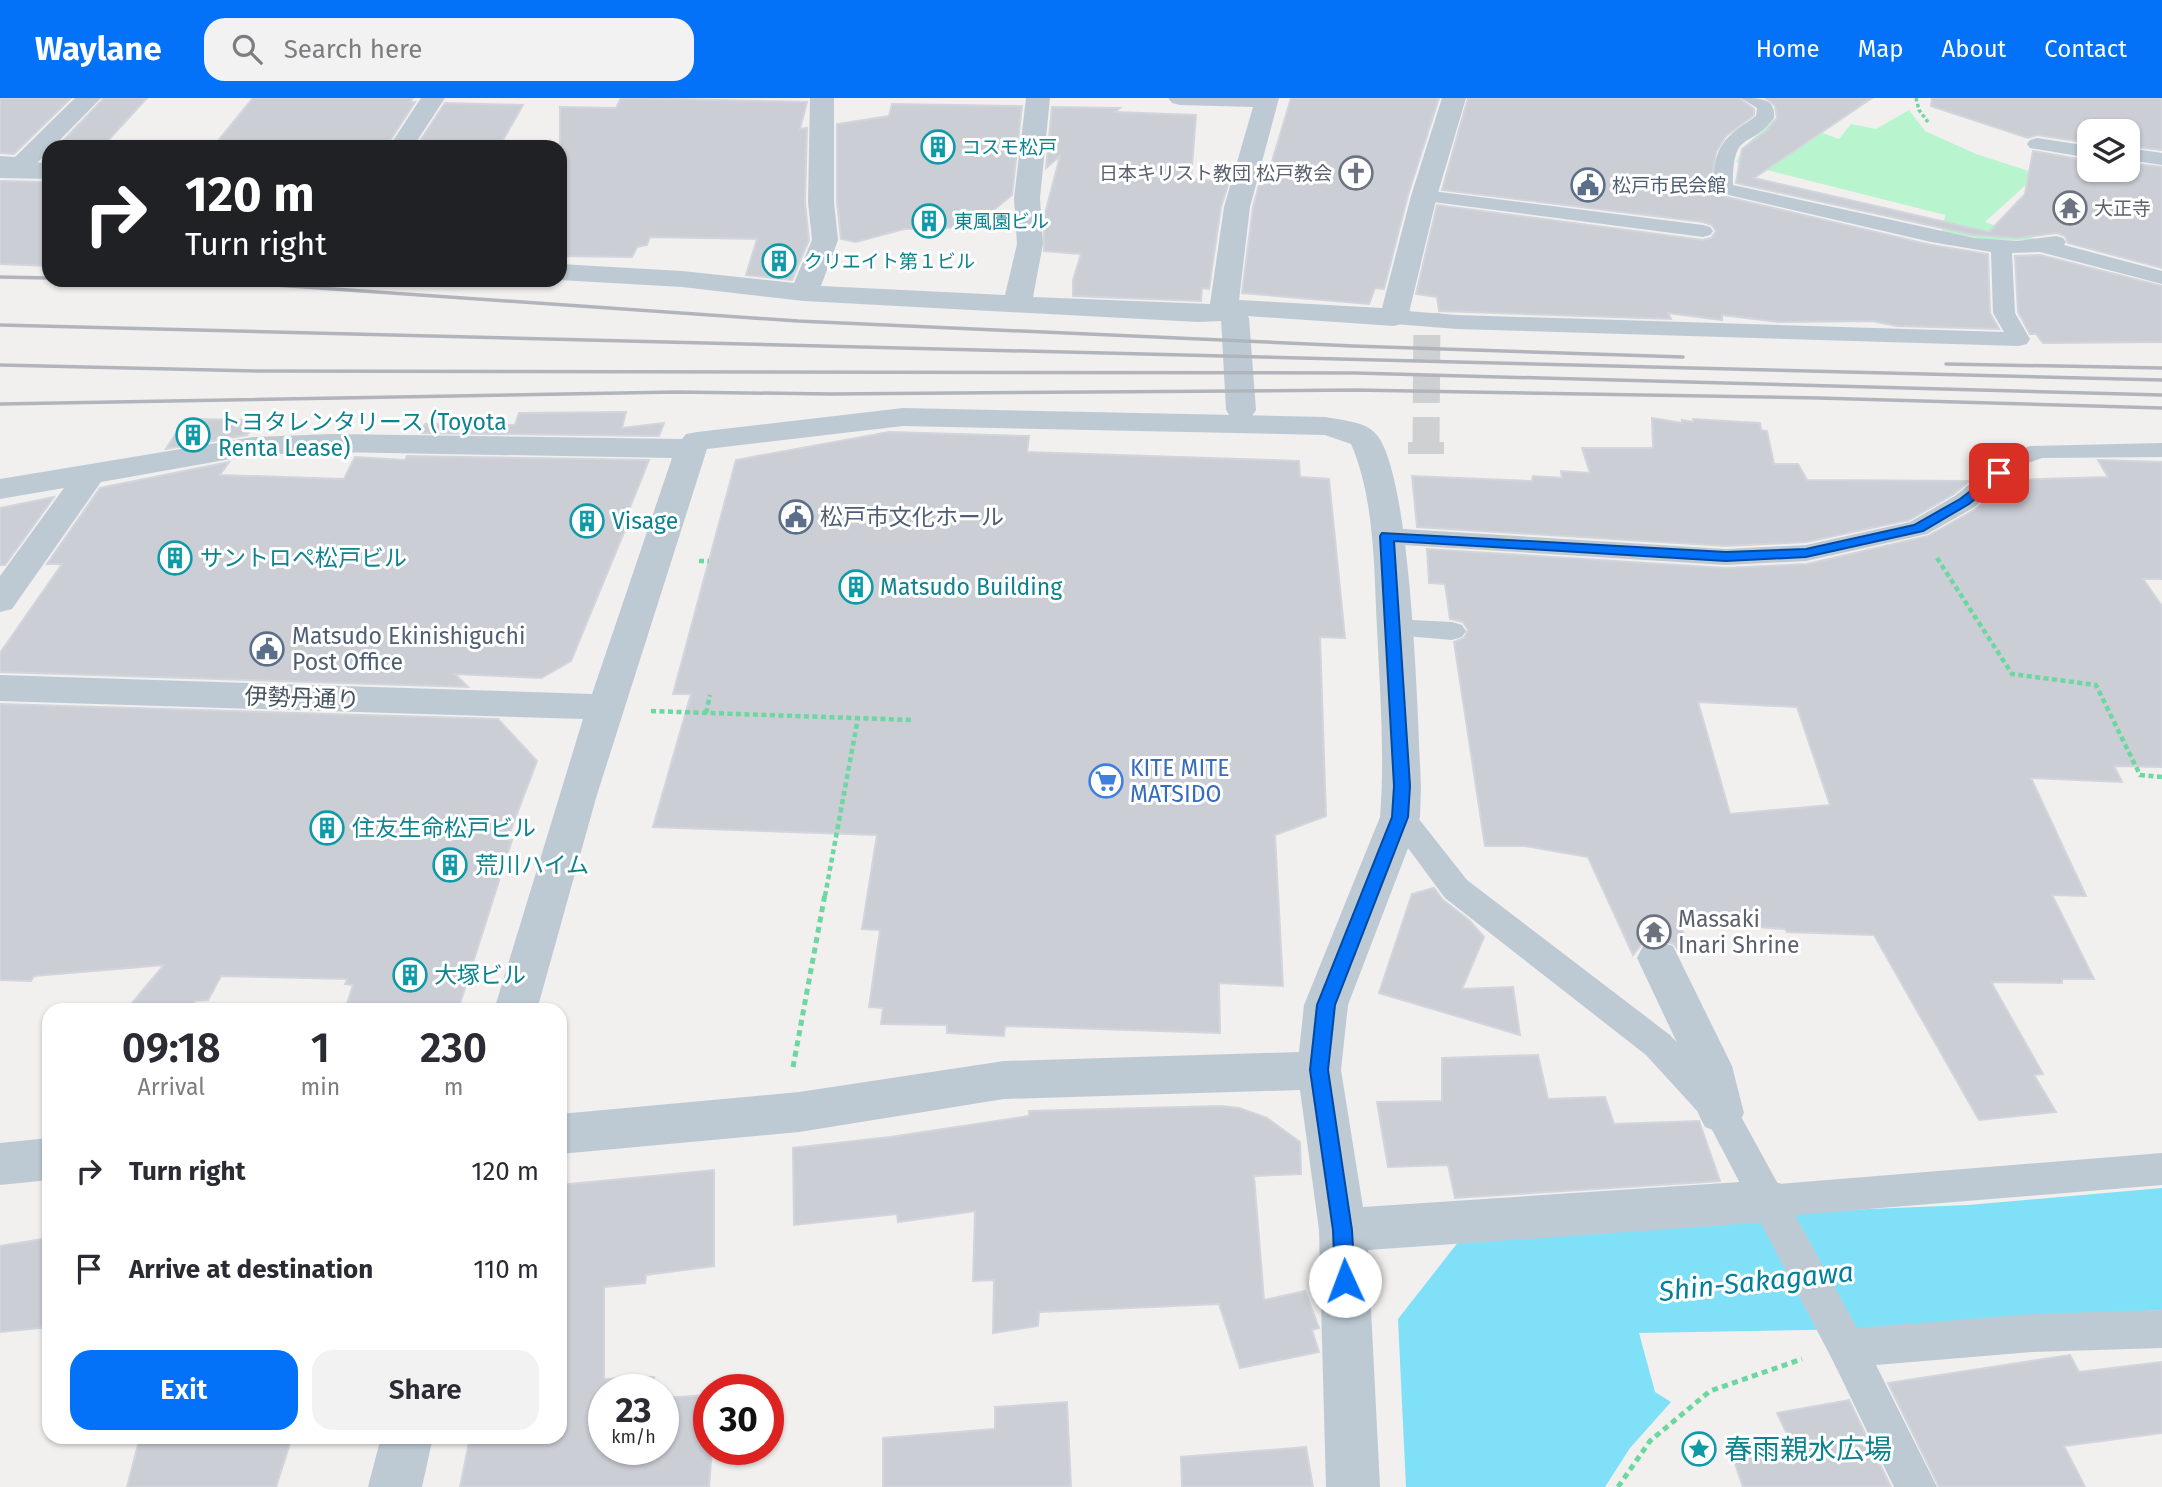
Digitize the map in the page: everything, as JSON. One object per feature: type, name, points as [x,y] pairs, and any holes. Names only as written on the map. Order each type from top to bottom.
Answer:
[{"type":"street","points":[[47,140],[89,98]]},
{"type":"street","points":[[406,140],[433,98]]},
{"type":"street","points":[[804,293],[825,240],[821,202],[822,98]]},
{"type":"street","points":[[1017,304],[1030,244],[1027,198],[1038,98]]},
{"type":"street","points":[[1180,98],[1267,99],[1237,207],[1229,315],[1241,410]]},
{"type":"street","points":[[567,272],[682,279],[804,293],[1198,314],[1229,315],[1246,309],[1394,317],[1424,196],[1454,98]]},
{"type":"street","points":[[0,164],[22,165],[42,145]]},
{"type":"street","points":[[0,170],[42,171]]},
{"type":"street","points":[[517,1003],[552,873],[622,709],[691,449],[697,441],[903,417],[1325,426],[1349,432],[1365,440],[1378,466],[1387,536],[1402,786],[1400,817],[1326,1005],[1319,1070],[1343,1230],[1353,1487]]},
{"type":"street","points":[[0,489],[253,446],[332,443],[691,449]]},
{"type":"street","points":[[0,601],[90,474]]},
{"type":"street","name":"伊勢丹通り","points":[[0,688],[622,709]]},
{"type":"street","points":[[1658,958],[1710,1066],[1721,1114]]},
{"type":"street","points":[[567,1132],[799,1112],[1004,1080],[1319,1070]]},
{"type":"street","points":[[0,1164],[42,1160]]},
{"type":"street","points":[[1343,1230],[1770,1201]]},
{"type":"street","points":[[395,1487],[405,1444]]},
{"type":"lane","points":[[1751,98],[1766,106],[1765,118],[1726,148],[1723,156],[1723,188],[1937,237],[2001,247],[2050,244],[2162,278]]},
{"type":"lane","points":[[2036,144],[2077,150]]},
{"type":"lane","points":[[2140,156],[2162,159]]},
{"type":"lane","points":[[1424,196],[1703,231]]},
{"type":"lane","points":[[1394,317],[1457,322],[2019,339],[2004,313],[2001,247]]},
{"type":"lane","points":[[1387,536],[1726,557],[1806,553],[1918,528],[1964,502],[2016,459],[2039,451],[2162,450]]},
{"type":"lane","points":[[1392,628],[1452,631]]},
{"type":"lane","points":[[1400,817],[1456,889],[1658,1045],[1721,1114],[1847,1348],[1916,1487]]},
{"type":"lane","points":[[1770,1201],[2162,1169]]},
{"type":"lane","points":[[1847,1348],[2032,1333],[2162,1329]]},
{"type":"path","points":[[1916,98],[1919,110],[1928,122]]},
{"type":"path","points":[[1918,528],[2012,674],[2096,685],[2140,775],[2162,777]]},
{"type":"path","points":[[706,713],[710,695]]},
{"type":"path","points":[[622,709],[912,720]]},
{"type":"path","points":[[793,1068],[858,718]]},
{"type":"path","points":[[1618,1487],[1650,1441],[1710,1391],[1817,1354],[1847,1348]]},
{"type":"green space","points":[[1909,110],[1925,131],[1976,154],[2038,174],[1985,222],[2042,241],[1991,240],[1942,233],[1945,215],[1736,162],[1747,144],[1778,116],[1839,139],[1851,124],[1876,129]]},
{"type":"water","name":"Shin-Sakagawa","points":[[2162,1188],[2162,1310],[1867,1329],[1639,1333],[1655,1392],[1671,1402],[1630,1448],[1605,1487],[1406,1487],[1398,1319],[1459,1241],[1821,1211],[1968,1205]]},
{"type":"building","points":[[0,98],[71,98],[14,154],[0,153]]},
{"type":"building","points":[[104,98],[147,98],[108,140],[64,140]]},
{"type":"building","points":[[253,98],[413,98],[410,102],[415,102],[391,140],[219,140]]},
{"type":"building","points":[[621,98],[807,102],[800,129],[807,128],[805,202],[809,240],[792,280],[746,275],[757,239],[650,237],[647,245],[637,247],[632,257],[567,256],[567,140],[560,140],[560,107],[616,108]]},
{"type":"building","points":[[1291,98],[1439,98],[1408,195],[1384,289],[1375,288],[1369,304],[1242,293],[1253,207],[1259,185],[1265,185]]},
{"type":"building","points":[[1468,98],[1739,98],[1754,109],[1754,115],[1726,136],[1716,152],[1710,188],[1714,194],[1931,245],[1988,254],[1990,313],[1999,329],[1897,326],[1872,321],[1779,322],[1722,315],[1722,320],[1668,313],[1671,319],[1439,311],[1437,297],[1416,294],[1437,205],[1703,240],[1711,238],[1716,231],[1712,225],[1703,222],[1442,190]]},
{"type":"building","points":[[1766,98],[1872,98],[1754,178],[1989,232],[2025,194],[2033,151],[2077,159],[2077,182],[2140,182],[2140,164],[2162,167],[2162,268],[2068,243],[2065,236],[2057,233],[2017,238],[1974,235],[1736,183],[1742,149],[1767,130],[1777,118],[1775,106]]},
{"type":"building","points":[[1932,98],[2162,98],[2162,150],[2140,147],[2140,119],[2077,119],[2077,141],[2037,135],[2028,138],[1931,106]]},
{"type":"building","points":[[445,103],[523,105],[503,140],[421,140]]},
{"type":"building","points":[[892,104],[1022,106],[1012,195],[973,227],[904,229],[856,242],[841,239],[837,202],[837,124],[889,116]]},
{"type":"building","points":[[1052,107],[1120,108],[1115,112],[1196,115],[1191,179],[1229,182],[1221,207],[1209,289],[1202,288],[1201,301],[1073,296],[1073,280],[1081,254],[1044,251],[1044,218],[1060,156],[1046,168]]},
{"type":"building","points":[[0,181],[42,182],[42,266],[0,264]]},
{"type":"building","points":[[2040,255],[2162,286],[2162,342],[2043,343],[2036,334],[2030,334],[2018,312],[2015,256]]},
{"type":"building","points":[[626,412],[622,428],[664,423],[659,436],[420,433],[425,424],[515,425],[519,413]]},
{"type":"building","points":[[1652,418],[1682,423],[1682,420],[1693,422],[1693,419],[1760,423],[1761,430],[1767,431],[1774,464],[1798,464],[1807,480],[1969,481],[1954,494],[1909,520],[1806,542],[1726,546],[1417,527],[1412,476],[1532,481],[1533,476],[1562,478],[1561,471],[1590,473],[1582,448],[1653,448]]},
{"type":"building","name":"トヨタレンタリース (Toyota Renta Lease)","points":[[185,419],[258,420],[247,435],[166,449]]},
{"type":"building","points":[[889,432],[1029,436],[1027,452],[1299,461],[1300,477],[1329,479],[1345,638],[1320,637],[1326,816],[1275,835],[1283,986],[1219,983],[1220,1033],[1005,1026],[1004,1036],[947,1033],[947,1025],[881,1024],[883,1008],[869,1007],[880,930],[862,929],[877,835],[653,827],[691,694],[673,694],[736,460]]},
{"type":"building","points":[[407,456],[649,460],[623,525],[627,525],[571,661],[541,678],[455,674],[468,687],[0,672],[0,653],[62,564],[47,564],[100,488],[229,462],[220,475],[344,479],[355,457],[405,460]]},
{"type":"building","points":[[2098,460],[2162,462],[2162,579],[2143,579],[2162,606],[2162,767],[2114,766],[2122,782],[2031,778],[2086,896],[2052,895],[2094,979],[2062,979],[2062,983],[1991,982],[2043,1074],[2034,1075],[2056,1112],[1979,1120],[1874,935],[1787,932],[1785,929],[1678,921],[1688,943],[1682,943],[1685,949],[1678,950],[1674,944],[1657,939],[1642,944],[1633,955],[1588,857],[1525,846],[1485,846],[1454,642],[1464,638],[1468,630],[1463,622],[1450,619],[1445,584],[1429,583],[1427,549],[1726,568],[1807,564],[1928,536],[1974,510],[2010,480],[2108,477]],"holes":[[[1698,702],[1797,707],[1830,805],[1730,814]]]},
{"type":"building","points":[[54,497],[5,565],[0,565],[0,508]]},
{"type":"building","points":[[0,704],[498,719],[537,761],[507,840],[512,840],[460,1003],[347,1003],[353,985],[345,984],[348,979],[221,976],[208,1000],[194,1003],[132,1003],[164,965],[34,976],[31,981],[0,980]]},
{"type":"building","points":[[1434,888],[1443,900],[1469,920],[1484,937],[1462,989],[1513,987],[1520,1035],[1379,993],[1412,894]]},
{"type":"building","points":[[1538,1055],[1548,1099],[1605,1097],[1614,1124],[1699,1121],[1720,1181],[1455,1198],[1448,1165],[1388,1167],[1377,1102],[1442,1101],[1442,1058]]},
{"type":"building","points":[[1221,1106],[1239,1108],[1267,1118],[1300,1142],[1301,1174],[1254,1176],[1264,1300],[1305,1291],[1319,1328],[1312,1330],[1319,1352],[1240,1368],[1219,1304],[1039,1312],[1038,1326],[993,1333],[994,1280],[973,1281],[975,1211],[898,1222],[897,1214],[794,1225],[793,1148],[890,1137],[1029,1116],[1029,1111]]},
{"type":"building","points":[[714,1170],[714,1266],[646,1275],[645,1283],[604,1287],[604,1374],[588,1374],[588,1465],[679,1465],[679,1397],[693,1396],[693,1465],[711,1465],[709,1487],[460,1487],[469,1444],[567,1444],[567,1184]]},
{"type":"building","points":[[42,1239],[42,1328],[0,1332],[0,1246]]},
{"type":"building","points":[[2070,1355],[2079,1372],[2162,1362],[2162,1433],[2064,1446],[2085,1487],[1939,1487],[1888,1383]]},
{"type":"building","points":[[1849,1400],[1891,1487],[1743,1487],[1728,1443],[1789,1438],[1777,1413]]},
{"type":"building","points":[[1067,1402],[1071,1487],[883,1487],[883,1438],[995,1429],[995,1407]]},
{"type":"building","points":[[138,1444],[290,1444],[276,1487],[127,1487]]},
{"type":"building","points":[[1306,1447],[1313,1487],[1182,1487],[1181,1457]]},
{"type":"tunnel","points":[[1426,444],[1427,313]]},
{"type":"tunnel","points":[[1426,444],[1426,454]]},
{"type":"railway","points":[[0,277],[42,278]]},
{"type":"railway","points":[[303,287],[798,321],[1353,346],[1683,357]]},
{"type":"railway","points":[[0,325],[2162,380]]},
{"type":"railway","points":[[1946,364],[2162,368]]},
{"type":"railway","points":[[0,365],[256,371],[1356,373],[2162,395]]},
{"type":"railway","points":[[0,404],[677,392],[830,394],[1355,390],[1819,398],[2162,408]]},
{"type":"place","name":"コスモ松戸","points":[[938,147]]},
{"type":"place","name":"日本キリスト教団 松戸教会","points":[[1356,173]]},
{"type":"place","name":"松戸市民会館","points":[[1588,185]]},
{"type":"place","name":"大正寺","points":[[2070,208]]},
{"type":"place","name":"東風園ビル","points":[[929,221]]},
{"type":"place","name":"クリエイト第１ビル","points":[[779,261]]},
{"type":"place","name":"トヨタレンタリース (Toyota Renta Lease)","points":[[193,435]]},
{"type":"place","name":"松戸市文化ホール","points":[[796,517]]},
{"type":"place","name":"Visage","points":[[587,521]]},
{"type":"place","name":"サントロペ松戸ビル","points":[[175,558]]},
{"type":"place","name":"Matsudo Building","points":[[856,587]]},
{"type":"place","name":"Matsudo Ekinishiguchi Post Office","points":[[267,649]]},
{"type":"place","name":"KITE MITE MATSIDO","points":[[1106,781]]},
{"type":"place","name":"住友生命松戸ビル","points":[[327,828]]},
{"type":"place","name":"荒川ハイム","points":[[450,865]]},
{"type":"place","name":"Massaki Inari Shrine","points":[[1654,932]]},
{"type":"place","name":"大塚ビル","points":[[410,975]]},
{"type":"place","name":"春雨親水広場","points":[[1699,1449]]},
{"type":"route","points":[[1345,1281],[1343,1230],[1319,1070],[1326,1005],[1400,817],[1402,786],[1387,536],[1726,557],[1806,553],[1918,528],[1964,502],[1999,473]]}]
